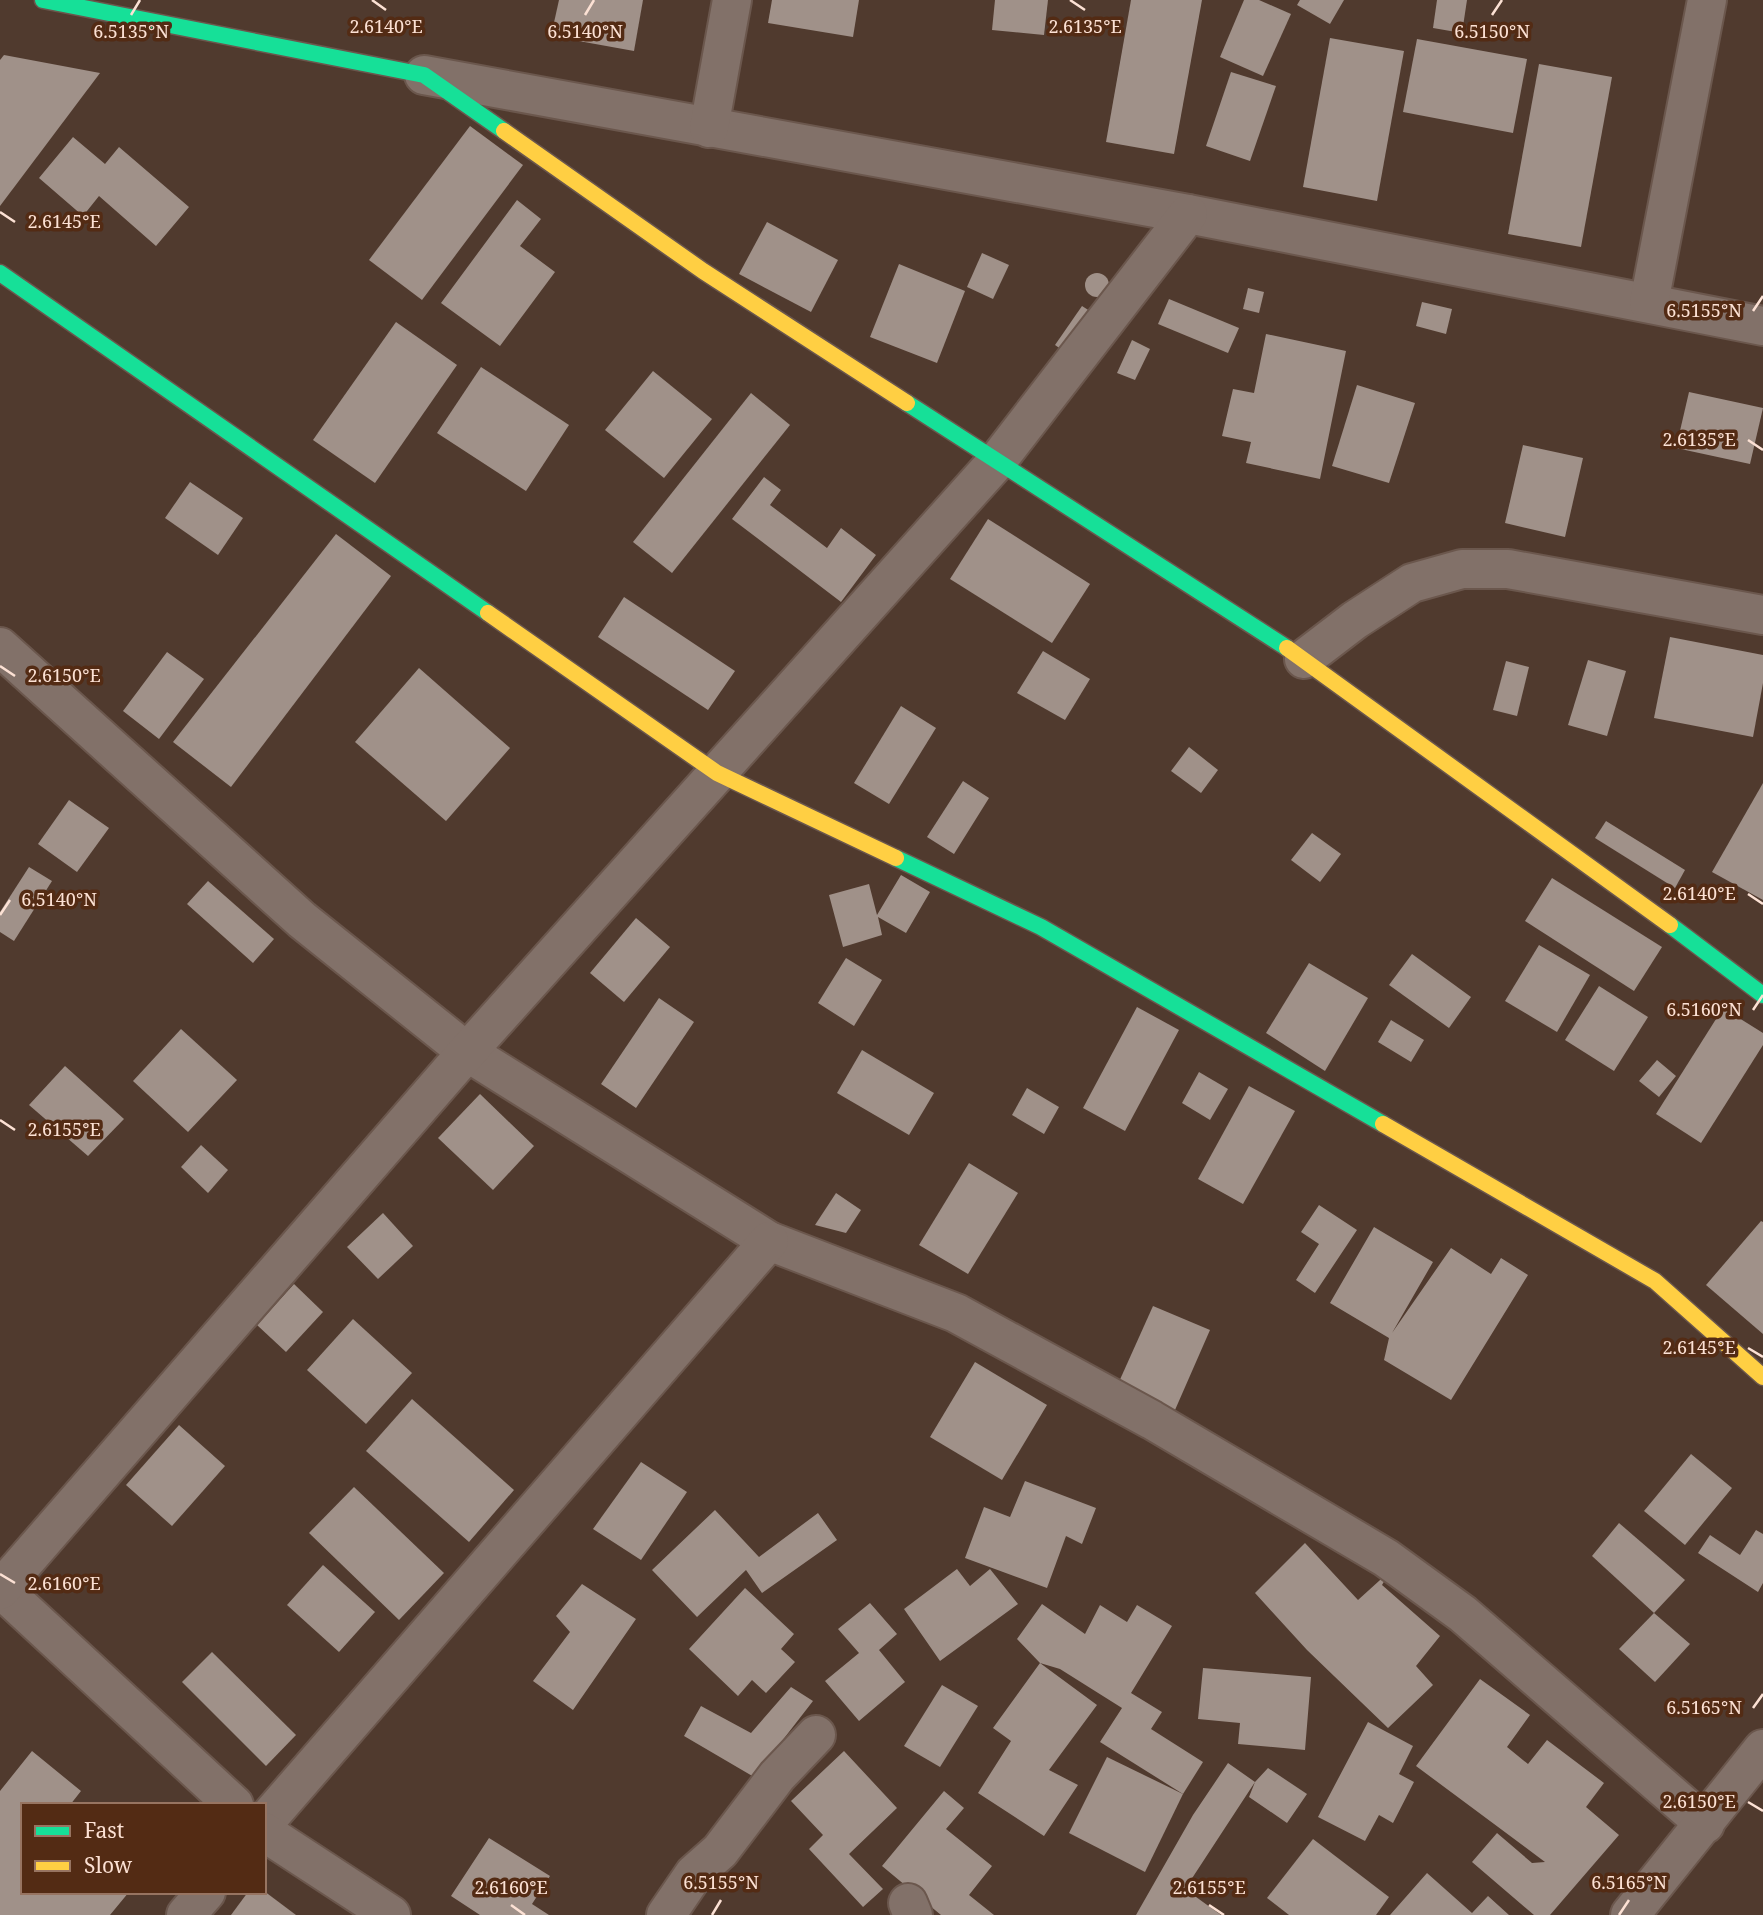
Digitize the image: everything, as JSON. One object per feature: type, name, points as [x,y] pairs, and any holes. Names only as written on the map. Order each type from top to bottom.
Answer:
[{"type":"street","points":[[43,0],[424,75],[1188,214],[1763,326]]},
{"type":"street","points":[[709,128],[732,0]]},
{"type":"street","points":[[1649,303],[1707,0]]},
{"type":"street","points":[[424,75],[703,271],[1304,659],[1569,849],[1763,995]]},
{"type":"street","points":[[232,1803],[0,1589],[467,1052],[998,460],[1188,214]]},
{"type":"street","points":[[0,273],[716,773],[1041,927],[1610,1254],[1655,1281],[1763,1377]]},
{"type":"street","points":[[1304,659],[1355,620],[1412,583],[1462,569],[1508,569],[1763,615]]},
{"type":"street","points":[[0,647],[302,919],[467,1052],[769,1241],[956,1312],[1152,1420],[1386,1558],[1462,1614],[1705,1824]]},
{"type":"street","points":[[266,1821],[769,1241]]},
{"type":"street","points":[[666,1915],[694,1874],[719,1852],[777,1776],[816,1735]]},
{"type":"street","points":[[1630,1915],[1763,1749]]},
{"type":"street","points":[[266,1833],[391,1915]]},
{"type":"street","points":[[187,1915],[204,1894]]},
{"type":"building","points":[[559,0],[643,0],[634,51],[551,36]]},
{"type":"building","points":[[772,0],[859,0],[853,37],[768,23]]},
{"type":"building","points":[[995,0],[1048,0],[1044,35],[992,30]]},
{"type":"building","points":[[1131,0],[1202,0],[1174,154],[1106,142]]},
{"type":"building","points":[[1244,0],[1259,0],[1291,14],[1263,76],[1220,57]]},
{"type":"building","points":[[1300,0],[1344,0],[1330,24],[1297,5]]},
{"type":"building","points":[[1437,0],[1467,0],[1462,33],[1433,28]]},
{"type":"building","points":[[1330,38],[1404,51],[1377,201],[1303,187]]},
{"type":"building","points":[[1417,39],[1527,59],[1513,133],[1403,112]]},
{"type":"building","points":[[4,55],[100,73],[0,206],[0,60]]},
{"type":"building","points":[[1539,64],[1612,77],[1581,247],[1508,234]]},
{"type":"building","points":[[1231,72],[1276,86],[1250,161],[1206,146]]},
{"type":"building","points":[[470,126],[523,165],[422,300],[369,260]]},
{"type":"building","points":[[73,137],[105,164],[119,147],[189,207],[156,246],[99,196],[83,216],[39,178]]},
{"type":"building","points":[[517,200],[541,219],[520,246],[555,272],[500,346],[441,303]]},
{"type":"building","points":[[767,222],[838,260],[811,312],[739,274]]},
{"type":"building","points":[[982,253],[1009,265],[993,299],[967,287]]},
{"type":"building","points":[[899,264],[965,291],[937,363],[870,337]]},
{"type":"building","points":[[1097,273],[1106,276],[1109,285],[1106,294],[1097,297],[1088,294],[1085,285],[1088,276]]},
{"type":"building","points":[[1248,288],[1264,292],[1259,313],[1243,309]]},
{"type":"building","points":[[1169,299],[1239,328],[1228,353],[1158,324]]},
{"type":"building","points":[[1422,302],[1452,309],[1446,334],[1416,326]]},
{"type":"building","points":[[1082,306],[1096,315],[1068,354],[1055,345]]},
{"type":"building","points":[[396,322],[457,365],[375,483],[313,440]]},
{"type":"building","points":[[1266,334],[1346,351],[1320,479],[1246,463],[1251,442],[1222,436],[1233,389],[1254,393]]},
{"type":"building","points":[[1132,340],[1150,349],[1135,380],[1117,373]]},
{"type":"building","points":[[481,367],[569,425],[526,491],[437,433]]},
{"type":"building","points":[[653,371],[712,419],[664,478],[605,430]]},
{"type":"building","points":[[1357,385],[1415,403],[1389,483],[1332,466]]},
{"type":"building","points":[[1689,392],[1763,408],[1750,464],[1676,448]]},
{"type":"building","points":[[751,393],[790,425],[672,573],[633,542]]},
{"type":"building","points":[[1523,445],[1583,458],[1565,537],[1505,523]]},
{"type":"building","points":[[764,477],[781,490],[770,505],[827,548],[841,528],[876,555],[841,602],[732,519]]},
{"type":"building","points":[[190,482],[243,518],[218,555],[165,518]]},
{"type":"building","points":[[988,519],[1090,584],[1052,643],[950,579]]},
{"type":"building","points":[[336,534],[391,576],[231,787],[173,742]]},
{"type":"building","points":[[624,597],[735,671],[708,710],[598,637]]},
{"type":"building","points":[[1670,637],[1763,655],[1763,683],[1753,737],[1654,718]]},
{"type":"building","points":[[1043,651],[1090,679],[1065,720],[1017,693]]},
{"type":"building","points":[[167,652],[204,679],[159,739],[123,711]]},
{"type":"building","points":[[1588,660],[1626,671],[1607,736],[1568,725]]},
{"type":"building","points":[[1506,661],[1529,667],[1517,716],[1493,710]]},
{"type":"building","points":[[419,668],[510,748],[446,821],[355,742]]},
{"type":"building","points":[[901,706],[936,728],[889,804],[854,783]]},
{"type":"building","points":[[1189,747],[1218,770],[1201,793],[1171,771]]},
{"type":"building","points":[[963,781],[989,798],[954,854],[927,837]]},
{"type":"building","points":[[1763,783],[1763,900],[1712,872]]},
{"type":"building","points":[[69,800],[109,828],[77,872],[38,844]]},
{"type":"building","points":[[1606,821],[1685,870],[1675,888],[1595,838]]},
{"type":"building","points":[[1312,833],[1341,854],[1320,882],[1291,860]]},
{"type":"building","points":[[29,867],[52,881],[14,941],[0,932],[0,912]]},
{"type":"building","points":[[901,875],[930,892],[906,933],[878,917],[882,935],[843,947],[829,895],[869,884],[877,915]]},
{"type":"building","points":[[1552,878],[1662,947],[1634,991],[1525,921]]},
{"type":"building","points":[[208,881],[274,939],[253,963],[187,904]]},
{"type":"building","points":[[636,918],[670,947],[624,1002],[590,973]]},
{"type":"building","points":[[1539,945],[1590,975],[1557,1032],[1505,1001]]},
{"type":"building","points":[[1412,954],[1471,997],[1449,1028],[1389,985]]},
{"type":"building","points":[[846,958],[882,980],[854,1026],[818,1003]]},
{"type":"building","points":[[1309,963],[1368,998],[1325,1071],[1266,1033]]},
{"type":"building","points":[[1599,986],[1648,1017],[1614,1071],[1565,1040]]},
{"type":"building","points":[[659,998],[694,1022],[636,1108],[601,1084]]},
{"type":"building","points":[[1137,1007],[1179,1030],[1125,1131],[1083,1108]]},
{"type":"building","points":[[1723,1008],[1763,1033],[1763,1045],[1701,1143],[1656,1114]]},
{"type":"building","points":[[1391,1020],[1424,1040],[1411,1062],[1378,1042]]},
{"type":"building","points":[[181,1029],[237,1080],[188,1132],[133,1081]]},
{"type":"building","points":[[862,1050],[934,1093],[909,1135],[837,1093]]},
{"type":"building","points":[[1657,1060],[1676,1076],[1659,1097],[1639,1081]]},
{"type":"building","points":[[65,1066],[124,1119],[88,1156],[29,1105]]},
{"type":"building","points":[[1199,1072],[1228,1089],[1210,1120],[1182,1103]]},
{"type":"building","points":[[1249,1086],[1295,1111],[1243,1204],[1198,1179]]},
{"type":"building","points":[[1027,1088],[1059,1107],[1044,1134],[1012,1115]]},
{"type":"building","points":[[480,1094],[534,1146],[493,1190],[438,1138]]},
{"type":"building","points":[[201,1145],[228,1170],[208,1193],[181,1167]]},
{"type":"building","points":[[969,1163],[1018,1193],[968,1274],[919,1245]]},
{"type":"building","points":[[836,1193],[861,1210],[846,1233],[815,1225]]},
{"type":"building","points":[[1319,1205],[1357,1230],[1315,1293],[1296,1280],[1319,1244],[1301,1232]]},
{"type":"building","points":[[383,1213],[413,1246],[378,1279],[347,1247]]},
{"type":"building","points":[[1761,1221],[1763,1222],[1763,1334],[1706,1285]]},
{"type":"building","points":[[1374,1227],[1433,1262],[1392,1333],[1451,1248],[1491,1274],[1501,1258],[1528,1275],[1451,1400],[1384,1360],[1389,1338],[1330,1303]]},
{"type":"building","points":[[294,1284],[323,1312],[286,1352],[257,1325]]},
{"type":"building","points":[[1153,1306],[1210,1330],[1175,1410],[1118,1384]]},
{"type":"building","points":[[353,1319],[412,1373],[366,1424],[307,1370]]},
{"type":"building","points":[[975,1362],[1047,1405],[1002,1480],[930,1437]]},
{"type":"building","points":[[412,1399],[514,1490],[469,1542],[366,1451]]},
{"type":"building","points":[[179,1425],[225,1466],[172,1526],[126,1485]]},
{"type":"building","points":[[1691,1454],[1732,1488],[1685,1545],[1644,1511]]},
{"type":"building","points":[[641,1462],[687,1492],[641,1560],[593,1529]]},
{"type":"building","points":[[1025,1481],[1096,1508],[1082,1544],[1066,1536],[1047,1588],[965,1558],[984,1507],[1010,1517]]},
{"type":"building","points":[[354,1487],[444,1573],[399,1620],[309,1533]]},
{"type":"building","points":[[715,1510],[759,1557],[818,1513],[837,1540],[762,1593],[746,1570],[697,1617],[652,1570]]},
{"type":"building","points":[[1619,1523],[1685,1580],[1654,1613],[1592,1556]]},
{"type":"building","points":[[1756,1530],[1763,1534],[1763,1583],[1758,1592],[1698,1553],[1710,1535],[1740,1555]]},
{"type":"building","points":[[1305,1543],[1358,1600],[1390,1571],[1382,1585],[1440,1636],[1416,1666],[1433,1685],[1388,1728],[1307,1650],[1255,1593]]},
{"type":"building","points":[[323,1565],[375,1612],[339,1652],[287,1605]]},
{"type":"building","points":[[957,1569],[970,1586],[990,1569],[1018,1604],[940,1661],[904,1609]]},
{"type":"building","points":[[582,1584],[636,1619],[573,1710],[533,1681],[570,1632],[556,1616]]},
{"type":"building","points":[[745,1588],[794,1634],[781,1649],[795,1662],[766,1693],[752,1680],[738,1696],[689,1649]]},
{"type":"building","points":[[870,1603],[897,1634],[879,1650],[905,1682],[859,1721],[825,1681],[859,1653],[838,1629]]},
{"type":"building","points":[[1042,1604],[1085,1634],[1100,1605],[1127,1622],[1137,1605],[1172,1626],[1131,1693],[1162,1712],[1151,1729],[1203,1762],[1183,1794],[1100,1742],[1122,1708],[1060,1669],[1040,1663],[1017,1639]]},
{"type":"building","points":[[1654,1613],[1690,1644],[1655,1682],[1619,1649]]},
{"type":"building","points":[[212,1652],[296,1735],[266,1766],[182,1682]]},
{"type":"building","points":[[1040,1663],[1097,1705],[1049,1770],[1078,1785],[1044,1836],[978,1793],[1011,1741],[993,1728]]},
{"type":"building","points":[[1203,1668],[1311,1677],[1305,1750],[1238,1744],[1240,1723],[1198,1719]]},
{"type":"building","points":[[1480,1679],[1530,1715],[1507,1747],[1528,1764],[1547,1740],[1604,1783],[1586,1807],[1619,1835],[1550,1915],[1534,1915],[1472,1862],[1497,1833],[1532,1863],[1545,1862],[1416,1766]]},
{"type":"building","points":[[942,1685],[978,1706],[940,1767],[904,1746]]},
{"type":"building","points":[[791,1687],[813,1701],[754,1777],[684,1736],[701,1706],[751,1733]]},
{"type":"building","points":[[1368,1722],[1413,1746],[1399,1774],[1414,1782],[1393,1823],[1379,1815],[1365,1841],[1318,1817]]},
{"type":"building","points":[[32,1751],[81,1791],[72,1803],[21,1803],[21,1894],[127,1894],[110,1915],[0,1915],[0,1791]]},
{"type":"building","points":[[844,1751],[897,1808],[849,1854],[883,1889],[863,1907],[809,1849],[823,1835],[791,1801]]},
{"type":"building","points":[[1107,1757],[1183,1794],[1145,1872],[1069,1833]]},
{"type":"building","points":[[1228,1763],[1255,1782],[1185,1889],[1221,1915],[1136,1915],[1193,1815]]},
{"type":"building","points":[[1268,1768],[1307,1794],[1287,1823],[1249,1797],[1255,1782]]},
{"type":"building","points":[[944,1791],[964,1808],[946,1829],[992,1866],[969,1895],[994,1915],[941,1915],[882,1866]]},
{"type":"building","points":[[489,1838],[550,1876],[532,1904],[549,1915],[480,1915],[451,1896]]},
{"type":"building","points":[[1313,1839],[1389,1897],[1376,1915],[1289,1915],[1267,1898]]},
{"type":"building","points":[[1427,1873],[1472,1913],[1488,1896],[1509,1915],[1390,1915]]},
{"type":"building","points":[[266,1892],[296,1915],[231,1915],[247,1894]]},
{"type":"traffic: fast","points":[[43,0],[424,75],[504,131]]},
{"type":"traffic: fast","points":[[0,273],[488,613]]},
{"type":"traffic: fast","points":[[907,403],[1287,648]]},
{"type":"traffic: fast","points":[[896,858],[1041,927],[1383,1124]]},
{"type":"traffic: fast","points":[[1670,925],[1763,995]]},
{"type":"traffic: slow","points":[[504,131],[703,271],[907,403]]},
{"type":"traffic: slow","points":[[488,613],[717,773],[896,858]]},
{"type":"traffic: slow","points":[[1287,648],[1670,925]]},
{"type":"traffic: slow","points":[[1383,1124],[1655,1281],[1763,1377]]}]
